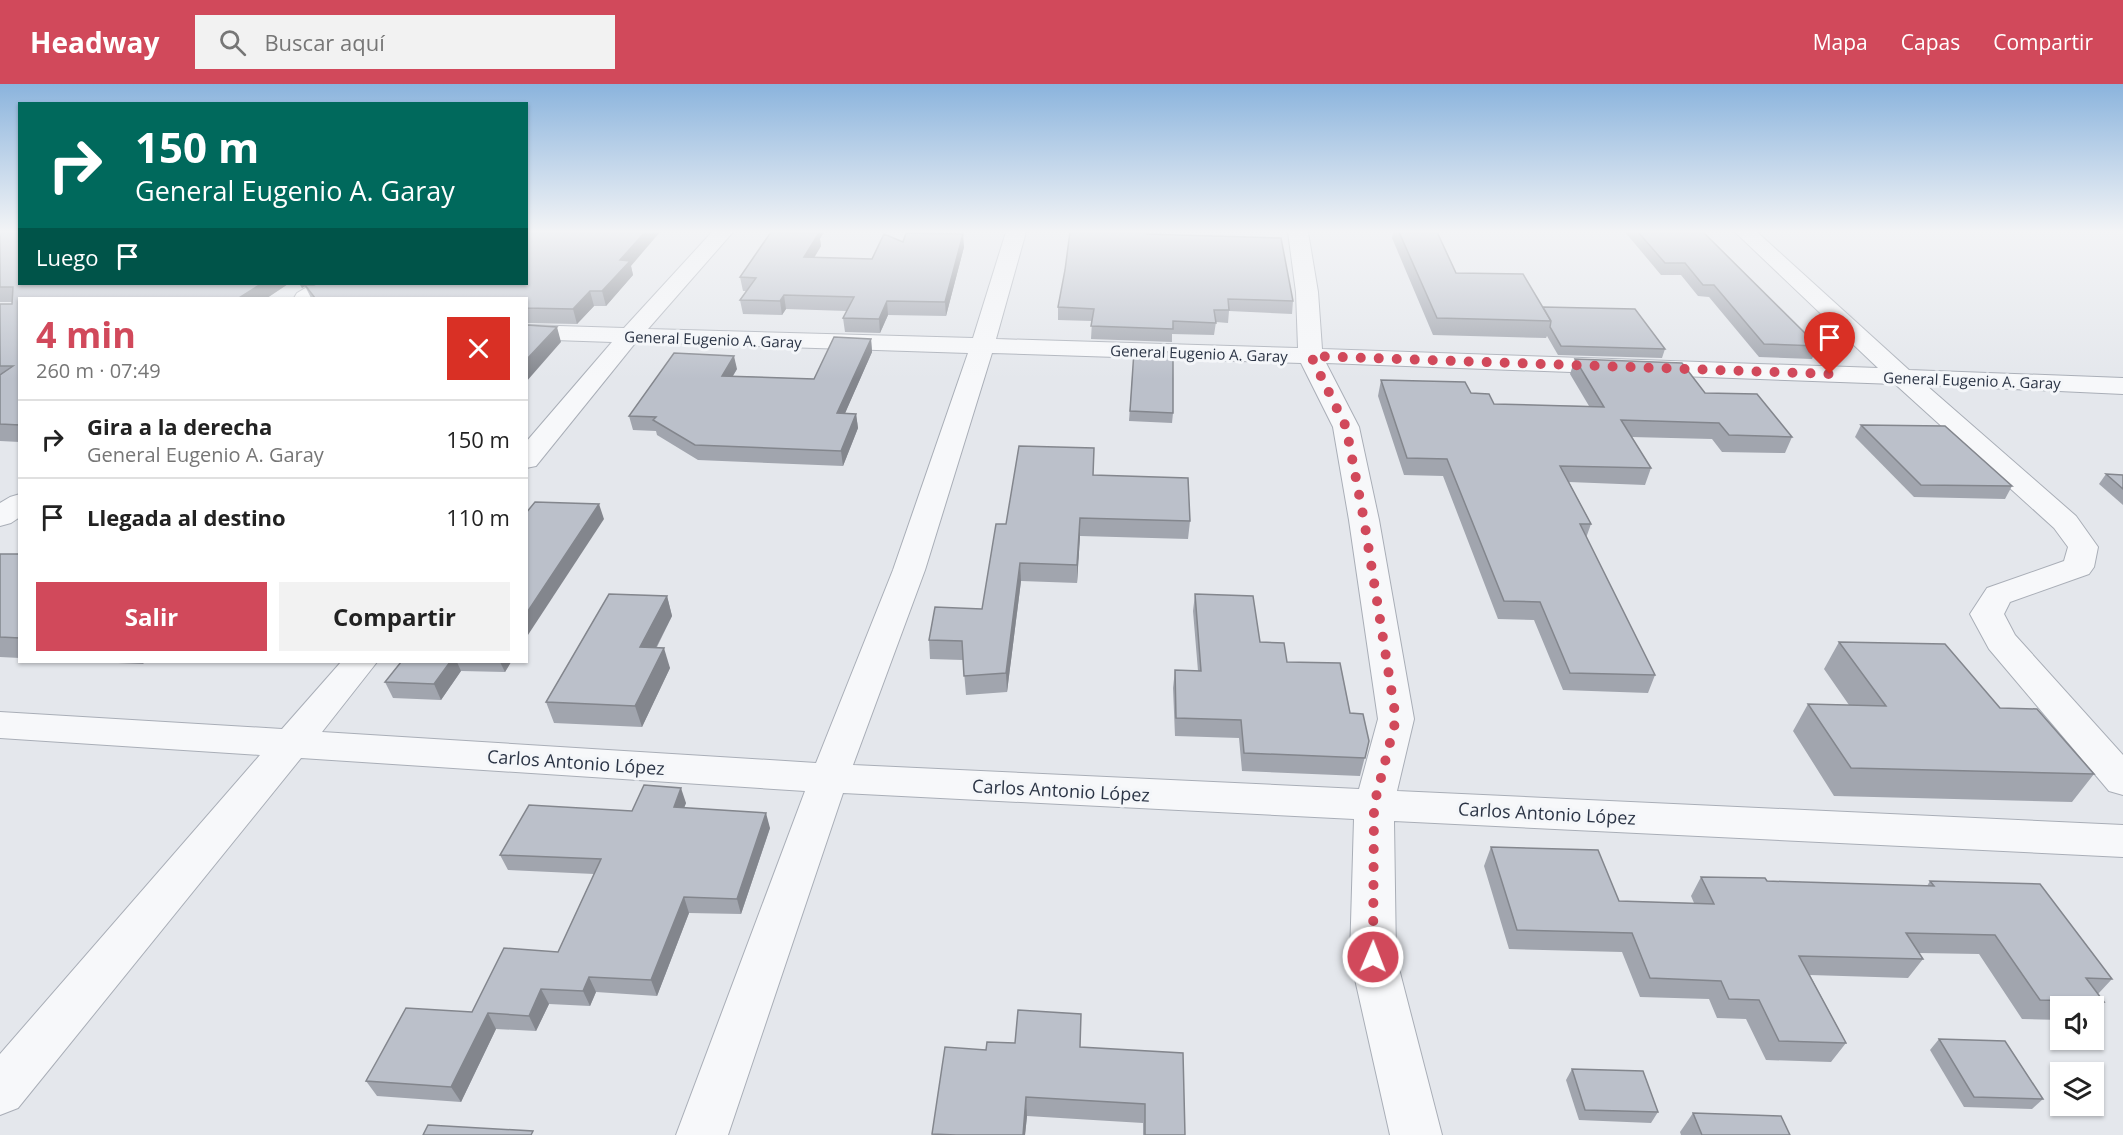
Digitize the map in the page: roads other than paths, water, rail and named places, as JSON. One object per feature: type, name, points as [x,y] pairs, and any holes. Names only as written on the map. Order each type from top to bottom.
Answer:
[{"type":"street","points":[[528,458],[629,336],[679,281]]},
{"type":"street","points":[[702,1135],[829,778],[909,570],[1001,281]]},
{"type":"street","points":[[1305,281],[1311,356],[1346,427],[1364,520],[1396,719],[1374,805],[1373,957],[1416,1135]]},
{"type":"street","points":[[1798,281],[2065,522],[2084,547],[2078,567],[1998,595],[1988,614],[2001,641],[2123,781]]},
{"type":"street","points":[[306,297],[324,285]]},
{"type":"street","name":"General Eugenio A. Garay","points":[[528,332],[1311,356],[2123,386]]},
{"type":"street","points":[[0,518],[18,504]]},
{"type":"street","points":[[0,1091],[359,663]]},
{"type":"street","name":"Carlos Antonio López","points":[[0,724],[829,778],[2123,841]]}]
